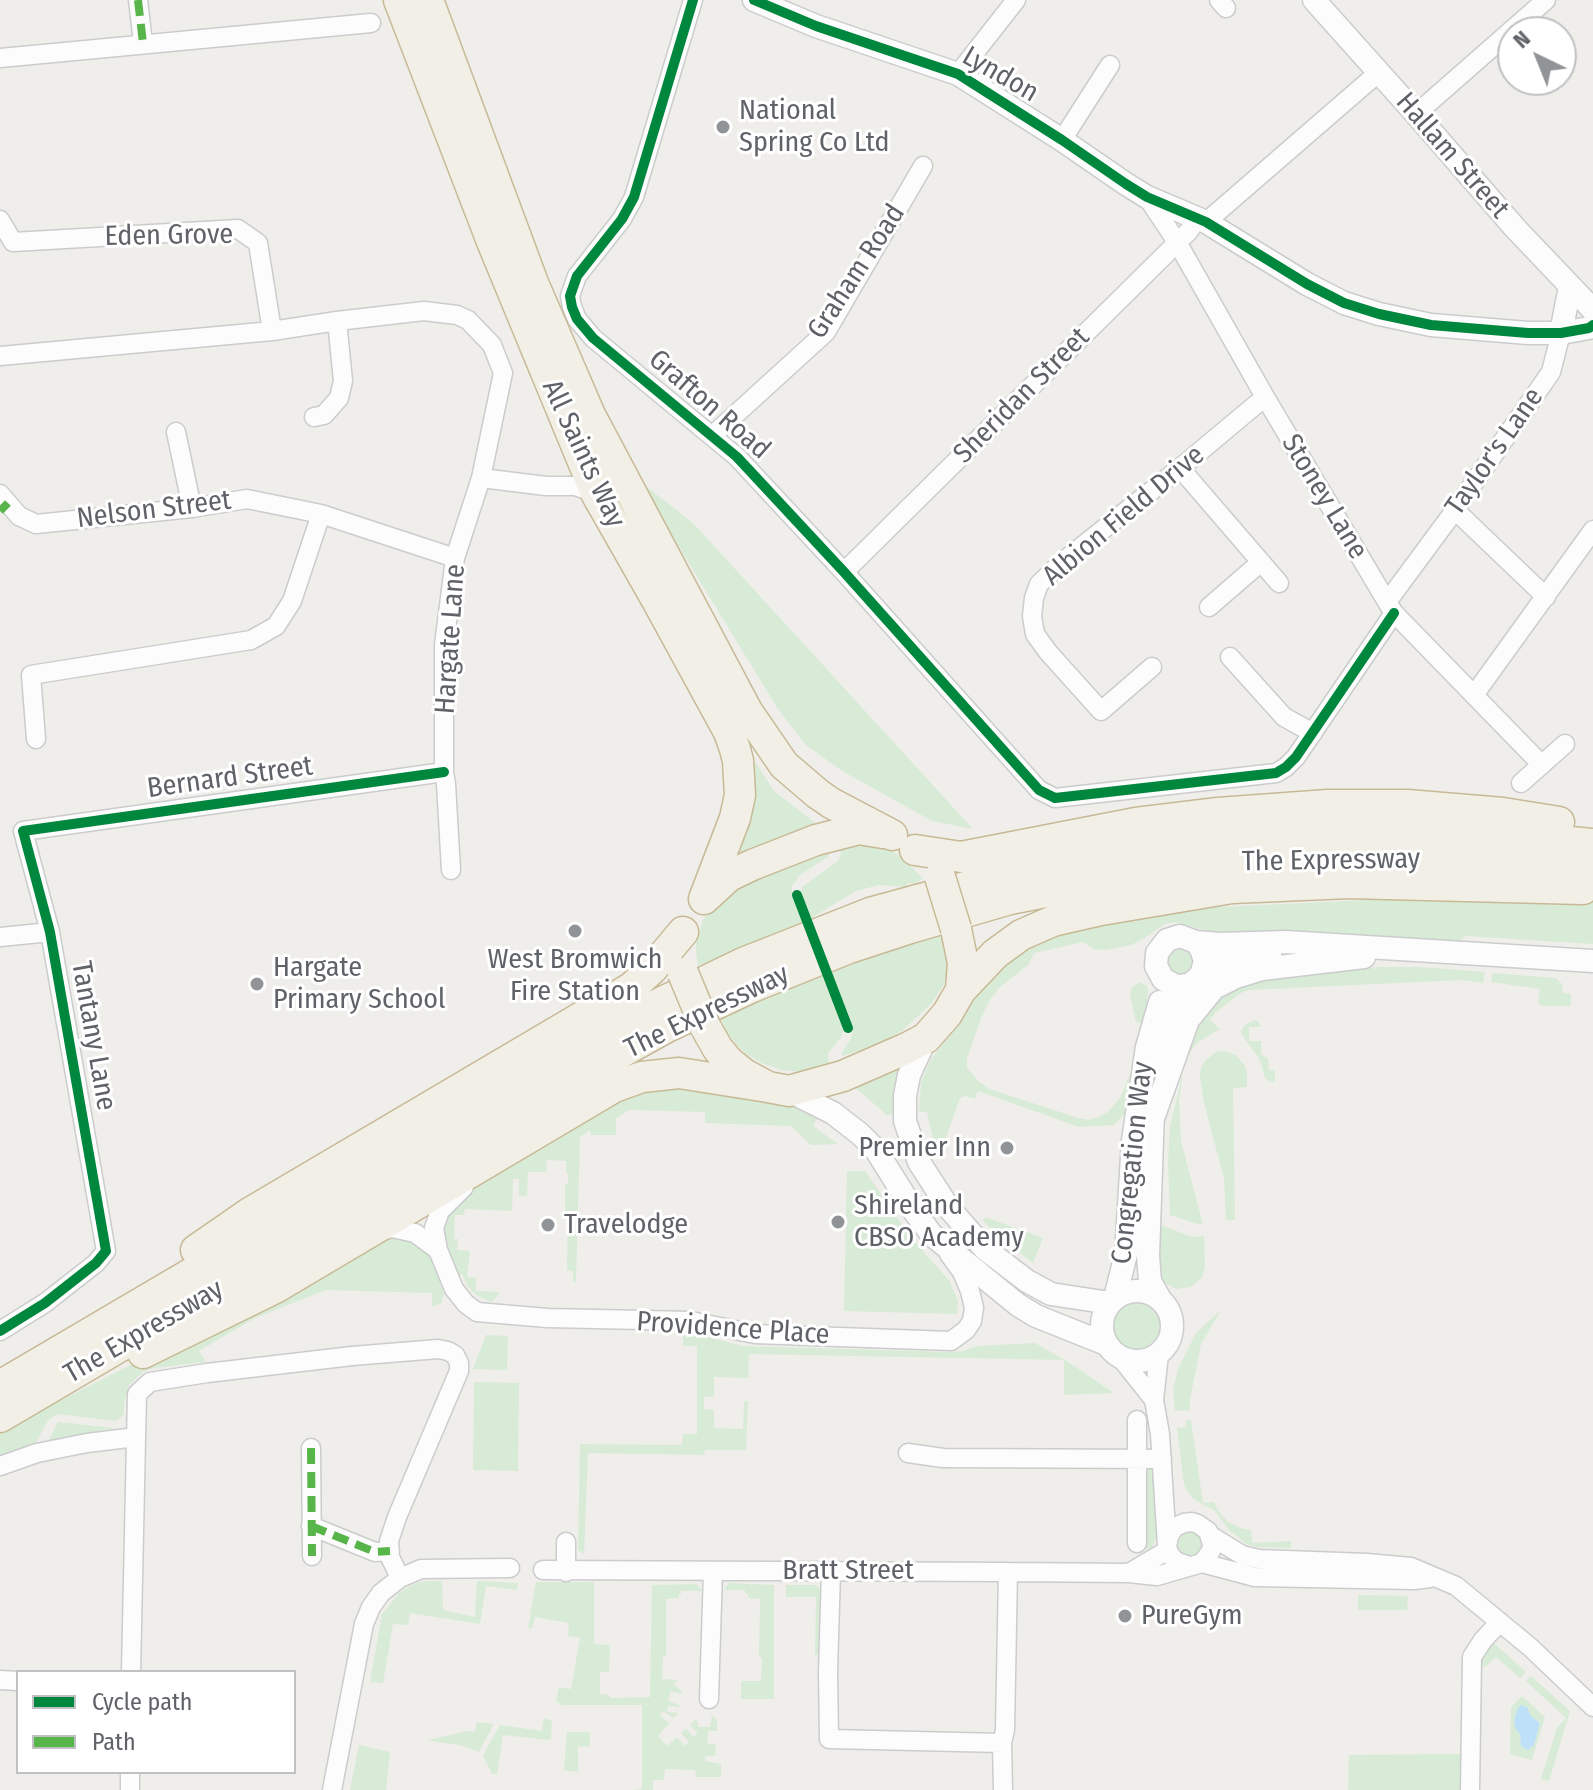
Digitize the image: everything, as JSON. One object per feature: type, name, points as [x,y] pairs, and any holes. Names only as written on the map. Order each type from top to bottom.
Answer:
[{"type":"highway","name":"All Saints Way","points":[[399,0],[493,244],[596,493],[729,732],[735,749],[740,795],[735,818],[704,899]]},
{"type":"highway","name":"All Saints Way","points":[[428,0],[533,283],[590,415],[747,711],[784,765],[818,794],[904,843]]},
{"type":"highway","points":[[0,1418],[102,1314],[248,1214],[631,988],[652,969],[683,932],[704,899],[729,876],[816,840],[859,829],[961,857],[1136,823],[1328,805],[1407,805],[1489,812],[1593,827]]},
{"type":"highway","name":"The Expressway","points":[[33,1384],[531,1074],[654,1006],[743,963],[870,913],[1042,866],[1190,841],[1341,831],[1498,835],[1593,844]]},
{"type":"highway","points":[[904,843],[932,864],[940,877],[963,963],[961,990]]},
{"type":"highway","name":"The Expressway","points":[[33,1384],[654,1034],[752,987],[861,944],[1010,899],[1106,880],[1230,863],[1348,856],[1497,860],[1593,873]]},
{"type":"highway","points":[[33,1384],[155,1348],[275,1288],[614,1087],[642,1077],[679,1073],[778,1089],[843,1076],[926,1038],[947,1014],[961,990],[995,954],[1021,935],[1053,921],[1232,888],[1349,883],[1593,890]]},
{"type":"highway","points":[[683,932],[679,958],[683,973],[718,1049],[744,1074],[778,1089]]},
{"type":"street","points":[[138,0],[143,43]]},
{"type":"street","name":"Grafton Road","points":[[693,0],[634,197],[622,219],[577,276],[570,296],[577,319],[593,338],[737,457],[1039,790]]},
{"type":"street","name":"Lyndon","points":[[754,0],[816,26],[958,74],[1147,197],[1202,220],[1344,303],[1431,325],[1528,333],[1561,333],[1593,325]]},
{"type":"street","points":[[958,74],[1016,0]]},
{"type":"street","name":"Hallam Street","points":[[1314,0],[1515,228],[1593,310]]},
{"type":"street","points":[[1416,114],[1546,0]]},
{"type":"street","points":[[0,58],[371,23]]},
{"type":"street","points":[[1062,140],[1110,65]]},
{"type":"street","name":"Sheridan Street","points":[[844,572],[1177,242],[1378,73]]},
{"type":"street","name":"Graham Road","points":[[713,435],[826,332],[923,166]]},
{"type":"street","name":"Stoney Lane","points":[[1147,197],[1177,242],[1390,608],[1542,765]]},
{"type":"street","name":"Eden Grove","points":[[0,220],[13,242],[238,229],[258,243],[272,331]]},
{"type":"street","name":"Taylor's Lane","points":[[1039,790],[1055,798],[1276,773],[1286,767],[1313,733],[1390,608],[1551,372],[1570,286]]},
{"type":"street","name":"Hargate Lane","points":[[0,356],[272,331],[424,311],[443,312],[468,320],[481,332],[492,345],[503,373],[481,478],[455,558],[444,645],[444,772],[451,870]]},
{"type":"street","points":[[314,417],[324,415],[339,398],[343,381],[337,321]]},
{"type":"street","name":"Albion Field Drive","points":[[1152,667],[1101,711],[1035,634],[1032,616],[1039,584],[1265,397]]},
{"type":"street","points":[[176,432],[192,508]]},
{"type":"street","points":[[546,486],[566,473],[577,450]]},
{"type":"street","points":[[1180,468],[1279,583]]},
{"type":"street","points":[[481,478],[546,486],[575,486],[596,493]]},
{"type":"street","name":"Nelson Street","points":[[3,503],[36,524],[192,508],[247,499],[321,514],[455,558]]},
{"type":"street","points":[[1455,510],[1546,597]]},
{"type":"street","points":[[36,739],[31,675],[251,640],[276,626],[292,601],[321,514]]},
{"type":"street","points":[[1474,695],[1593,530]]},
{"type":"street","points":[[1209,607],[1261,562]]},
{"type":"street","points":[[1239,658],[1284,717],[1313,733]]},
{"type":"street","points":[[1521,783],[1565,744]]},
{"type":"street","name":"Bernard Street","points":[[23,831],[444,772]]},
{"type":"street","name":"Tantany Lane","points":[[0,1331],[45,1303],[96,1263],[106,1251],[50,929],[23,831]]},
{"type":"street","points":[[0,937],[50,929]]},
{"type":"street","name":"Congregation Way","points":[[1198,978],[1180,986],[1166,982],[1156,966],[1159,948],[1167,940],[1186,937],[1196,942],[1220,944],[1286,942],[1593,961]]},
{"type":"street","points":[[1196,942],[1205,961],[1198,978]]},
{"type":"street","name":"Congregation Way","points":[[1160,1299],[1150,1281],[1148,1256],[1151,1124],[1159,1061],[1174,1005],[1198,978],[1217,964],[1266,954],[1343,946]]},
{"type":"street","points":[[1151,1124],[1188,1020],[1214,988],[1262,969],[1413,951]]},
{"type":"street","name":"Congregation Way","points":[[1112,1300],[1126,1254],[1133,1140],[1147,1047],[1166,982]]},
{"type":"street","points":[[926,1038],[909,1075],[905,1121],[919,1162],[948,1207],[985,1249],[1027,1281],[1051,1294],[1112,1300]]},
{"type":"street","points":[[778,1089],[843,1119],[876,1150],[932,1235],[1036,1316],[1113,1350],[1136,1361],[1159,1354],[1169,1340],[1172,1318],[1160,1299],[1138,1290],[1123,1293],[1112,1300],[1102,1322],[1103,1335],[1113,1350],[1154,1400]]},
{"type":"street","points":[[438,1250],[434,1228],[440,1211],[492,1159]]},
{"type":"street","points":[[366,1234],[392,1228],[415,1233],[438,1250]]},
{"type":"street","name":"Providence Place","points":[[438,1250],[454,1289],[477,1312],[559,1319],[691,1321],[755,1334],[951,1341],[966,1330],[972,1321],[974,1308],[962,1272],[943,1245]]},
{"type":"street","points":[[131,1670],[137,1394],[150,1382],[352,1356],[438,1349],[455,1355],[459,1371],[389,1541],[390,1557],[400,1578]]},
{"type":"street","points":[[1159,1354],[1154,1400],[1168,1546],[1175,1561],[1255,1577],[1414,1580],[1433,1577]]},
{"type":"street","points":[[1137,1420],[1137,1543]]},
{"type":"street","points":[[0,1466],[37,1453],[136,1437]]},
{"type":"street","points":[[311,1448],[312,1556]]},
{"type":"street","points":[[908,1453],[943,1458],[1162,1459]]},
{"type":"street","points":[[1163,1478],[1179,1505],[1207,1532],[1211,1551],[1196,1564]]},
{"type":"street","points":[[1129,1573],[1168,1546],[1172,1531],[1192,1522],[1242,1555],[1259,1559],[1411,1567],[1456,1586],[1593,1707]]},
{"type":"street","points":[[311,1526],[375,1552],[390,1551]]},
{"type":"street","points":[[566,1542],[566,1572]]},
{"type":"street","name":"Bratt Street","points":[[543,1570],[1129,1573],[1157,1576],[1196,1564]]},
{"type":"street","points":[[332,1790],[364,1624],[381,1593],[400,1578],[421,1569],[510,1568]]},
{"type":"street","points":[[709,1699],[713,1571]]},
{"type":"street","points":[[831,1571],[829,1739],[1002,1743]]},
{"type":"street","points":[[1003,1790],[1008,1572]]},
{"type":"street","points":[[1470,1790],[1472,1657],[1500,1622]]},
{"type":"green space","points":[[638,480],[693,523],[973,829],[932,821],[842,771],[806,745],[778,709]]},
{"type":"green space","points":[[750,754],[774,791],[818,825],[725,863]]},
{"type":"green space","points":[[851,844],[884,846],[905,860],[923,879],[914,884],[907,883],[907,887],[879,885],[856,891],[811,918],[802,887],[838,861],[841,855],[839,847]]},
{"type":"green space","points":[[828,852],[829,856],[800,875],[792,886],[792,897],[803,924],[698,966],[696,943],[703,920],[711,909],[735,889]]},
{"type":"green space","points":[[1435,897],[1593,899],[1593,944],[1465,936],[1459,942],[1239,939],[1174,922],[1165,924],[1131,945],[1105,950],[1093,949],[1083,942],[1034,953],[1029,964],[999,988],[990,1000],[967,1059],[967,1068],[990,1089],[1089,1120],[1108,1112],[1120,1098],[1130,1073],[1125,1114],[1114,1125],[1079,1127],[978,1091],[975,1099],[960,1098],[939,1157],[927,1112],[919,1112],[921,1082],[931,1059],[958,1026],[983,987],[1005,964],[1036,943],[1063,933],[1150,915],[1218,907]]},
{"type":"green space","points":[[940,934],[948,962],[947,975],[931,1004],[890,1038],[842,1056],[851,1039],[853,1026],[830,968]]},
{"type":"green space","points":[[1178,946],[1187,949],[1193,961],[1191,970],[1183,975],[1173,975],[1164,958],[1166,953]]},
{"type":"green space","points":[[1378,967],[1485,972],[1483,983],[1462,980],[1248,990],[1215,1013],[1210,1020],[1220,1029],[1198,1042],[1188,1055],[1204,1015],[1213,1004],[1240,987],[1289,975]]},
{"type":"green space","points":[[821,971],[843,1030],[842,1036],[828,1053],[829,1065],[799,1072],[782,1070],[761,1063],[737,1045],[721,1018]]},
{"type":"green space","points":[[1492,973],[1556,978],[1562,984],[1563,993],[1571,994],[1571,1006],[1542,1006],[1538,1003],[1540,989],[1491,982]]},
{"type":"green space","points":[[1139,982],[1147,986],[1148,992],[1144,1024],[1136,1022],[1130,995]]},
{"type":"green space","points":[[1254,1020],[1261,1027],[1249,1027],[1249,1041],[1261,1041],[1261,1054],[1268,1059],[1269,1070],[1275,1070],[1275,1082],[1265,1078],[1260,1060],[1242,1035],[1244,1026]]},
{"type":"green space","points":[[1216,1052],[1236,1055],[1247,1072],[1247,1087],[1233,1088],[1235,1220],[1226,1220],[1224,1178],[1200,1077],[1205,1061]]},
{"type":"green space","points":[[904,1061],[894,1093],[894,1114],[887,1115],[850,1083]]},
{"type":"green space","points":[[1183,1072],[1179,1101],[1181,1141],[1203,1225],[1170,1215],[1170,1127]]},
{"type":"green space","points":[[660,1083],[768,1100],[795,1108],[817,1119],[813,1126],[838,1144],[811,1145],[791,1126],[705,1123],[705,1112],[629,1110],[616,1118],[616,1135],[591,1135],[590,1130],[580,1137],[576,1282],[573,1282],[573,1271],[567,1270],[566,1161],[547,1160],[546,1172],[528,1172],[527,1196],[519,1196],[519,1179],[513,1179],[512,1211],[465,1209],[464,1215],[455,1215],[457,1250],[470,1251],[467,1277],[476,1278],[476,1291],[499,1292],[491,1302],[476,1295],[462,1274],[458,1275],[447,1245],[443,1220],[458,1198],[558,1138],[583,1113]]},
{"type":"green space","points":[[847,1171],[865,1171],[912,1239],[949,1280],[958,1301],[957,1314],[844,1311]]},
{"type":"green space","points":[[985,1217],[1043,1238],[1033,1263],[999,1237],[983,1221]]},
{"type":"green space","points":[[1161,1225],[1192,1237],[1204,1236],[1205,1268],[1202,1277],[1191,1287],[1176,1289],[1165,1283],[1158,1271]]},
{"type":"green space","points":[[387,1235],[408,1237],[432,1255],[444,1281],[440,1283],[444,1294],[441,1303],[432,1307],[432,1293],[326,1290],[255,1318],[199,1351],[206,1362],[143,1372],[129,1385],[124,1414],[119,1419],[58,1414],[48,1420],[32,1450],[0,1462],[0,1431]]},
{"type":"green space","points":[[1136,1301],[1153,1308],[1160,1325],[1153,1342],[1136,1349],[1119,1342],[1112,1325],[1119,1308]]},
{"type":"green space","points":[[1221,1310],[1201,1344],[1190,1410],[1175,1411],[1173,1389],[1178,1369],[1196,1333]]},
{"type":"green space","points":[[486,1335],[508,1336],[507,1370],[473,1369]]},
{"type":"green space","points":[[683,1335],[704,1336],[743,1346],[948,1352],[977,1346],[1035,1343],[1065,1360],[1114,1393],[1064,1395],[1064,1360],[749,1354],[748,1378],[714,1377],[714,1396],[704,1397],[704,1409],[714,1410],[714,1428],[743,1429],[744,1401],[748,1401],[746,1450],[705,1450],[704,1455],[588,1453],[584,1554],[578,1550],[580,1444],[682,1445],[683,1434],[697,1434],[697,1346],[683,1346]]},
{"type":"green space","points":[[474,1382],[519,1383],[518,1471],[473,1470]]},
{"type":"green space","points":[[1186,1420],[1191,1420],[1203,1503],[1214,1502],[1228,1522],[1251,1530],[1252,1543],[1291,1541],[1291,1548],[1247,1544],[1229,1530],[1215,1511],[1192,1498],[1184,1485],[1177,1428],[1186,1427]]},
{"type":"green space","points":[[58,1422],[115,1428],[49,1440]]},
{"type":"green space","points":[[1146,1466],[1152,1467],[1154,1472],[1158,1531],[1152,1549],[1143,1548]]},
{"type":"green space","points":[[1189,1530],[1198,1534],[1202,1543],[1198,1552],[1189,1556],[1180,1552],[1176,1543],[1180,1534]]},
{"type":"green space","points":[[424,1581],[442,1581],[443,1610],[475,1617],[477,1581],[518,1583],[517,1590],[486,1586],[480,1624],[410,1613],[408,1625],[393,1624],[383,1683],[370,1682],[382,1614],[400,1592]]},
{"type":"green space","points":[[536,1582],[594,1582],[594,1644],[610,1645],[609,1672],[600,1672],[600,1694],[609,1695],[610,1698],[650,1697],[652,1585],[696,1584],[703,1591],[681,1591],[679,1598],[666,1599],[666,1656],[663,1656],[662,1679],[678,1680],[674,1684],[682,1692],[671,1691],[668,1701],[680,1707],[668,1706],[667,1712],[679,1713],[673,1718],[663,1711],[660,1715],[669,1723],[658,1736],[667,1746],[677,1737],[685,1746],[689,1742],[681,1733],[686,1729],[694,1737],[698,1733],[690,1725],[697,1718],[698,1727],[710,1727],[712,1715],[717,1720],[717,1731],[708,1731],[707,1744],[716,1744],[715,1756],[706,1756],[705,1761],[721,1764],[721,1777],[696,1777],[695,1770],[665,1769],[664,1780],[653,1780],[653,1790],[631,1790],[642,1789],[642,1705],[561,1705],[556,1701],[559,1687],[571,1689],[580,1638],[568,1636],[569,1623],[535,1617],[532,1629],[528,1628]]},
{"type":"green space","points":[[729,1583],[774,1585],[774,1699],[741,1699],[741,1681],[761,1681],[760,1599],[748,1598],[745,1590],[724,1590]]},
{"type":"green space","points":[[786,1585],[816,1585],[820,1589],[819,1655],[815,1655],[816,1597],[786,1597]]},
{"type":"green space","points":[[1358,1595],[1408,1596],[1407,1610],[1358,1610]]},
{"type":"green space","points":[[1494,1643],[1526,1672],[1520,1678],[1496,1657],[1486,1666],[1479,1667],[1480,1656],[1486,1646]]},
{"type":"green space","points":[[1531,1676],[1570,1711],[1549,1781],[1541,1779],[1557,1728],[1566,1718],[1526,1681]]},
{"type":"green space","points":[[1522,1696],[1545,1717],[1532,1760],[1510,1754],[1511,1707]],"holes":[[[1529,1711],[1540,1723],[1534,1745],[1520,1742],[1519,1730]]]},
{"type":"green space","points":[[544,1718],[552,1721],[551,1738],[503,1735],[497,1774],[492,1774],[483,1755],[500,1725],[542,1731]]},
{"type":"green space","points":[[477,1722],[494,1724],[479,1752],[428,1740],[475,1732]]},
{"type":"green space","points":[[567,1732],[590,1732],[590,1746],[578,1747],[578,1772],[564,1770]]},
{"type":"green space","points":[[359,1745],[390,1752],[386,1790],[350,1790]]},
{"type":"green space","points":[[1461,1754],[1461,1790],[1348,1790],[1349,1755]]},
{"type":"water","points":[[1521,1705],[1527,1707],[1531,1716],[1540,1723],[1534,1745],[1528,1750],[1521,1746],[1514,1721]]},
{"type":"marked path","points":[[138,0],[143,43]]},
{"type":"marked path","points":[[0,511],[8,503]]},
{"type":"marked path","points":[[311,1448],[312,1556]]},
{"type":"marked path","points":[[311,1526],[375,1552],[390,1551]]},
{"type":"cycle path","points":[[693,0],[634,197],[622,219],[577,276],[570,296],[577,319],[593,338],[737,457],[1039,790],[1055,798],[1276,773],[1296,757],[1394,613]]},
{"type":"cycle path","points":[[754,0],[816,26],[958,74],[1147,197],[1206,222],[1344,303],[1431,325],[1528,333],[1561,333],[1593,325]]},
{"type":"cycle path","points":[[0,1331],[45,1303],[96,1263],[106,1251],[50,932],[23,831],[444,772]]},
{"type":"cycle path","points":[[797,895],[848,1028]]},
{"type":"place","name":"National Spring Co Ltd","points":[[723,127]]},
{"type":"place","name":"West Bromwich Fire Station","points":[[575,931]]},
{"type":"place","name":"Hargate Primary School","points":[[257,984]]},
{"type":"place","name":"Premier Inn","points":[[1007,1148]]},
{"type":"place","name":"Shireland CBSO Academy","points":[[838,1222]]},
{"type":"place","name":"Travelodge","points":[[548,1225]]},
{"type":"place","name":"PureGym","points":[[1125,1616]]}]
